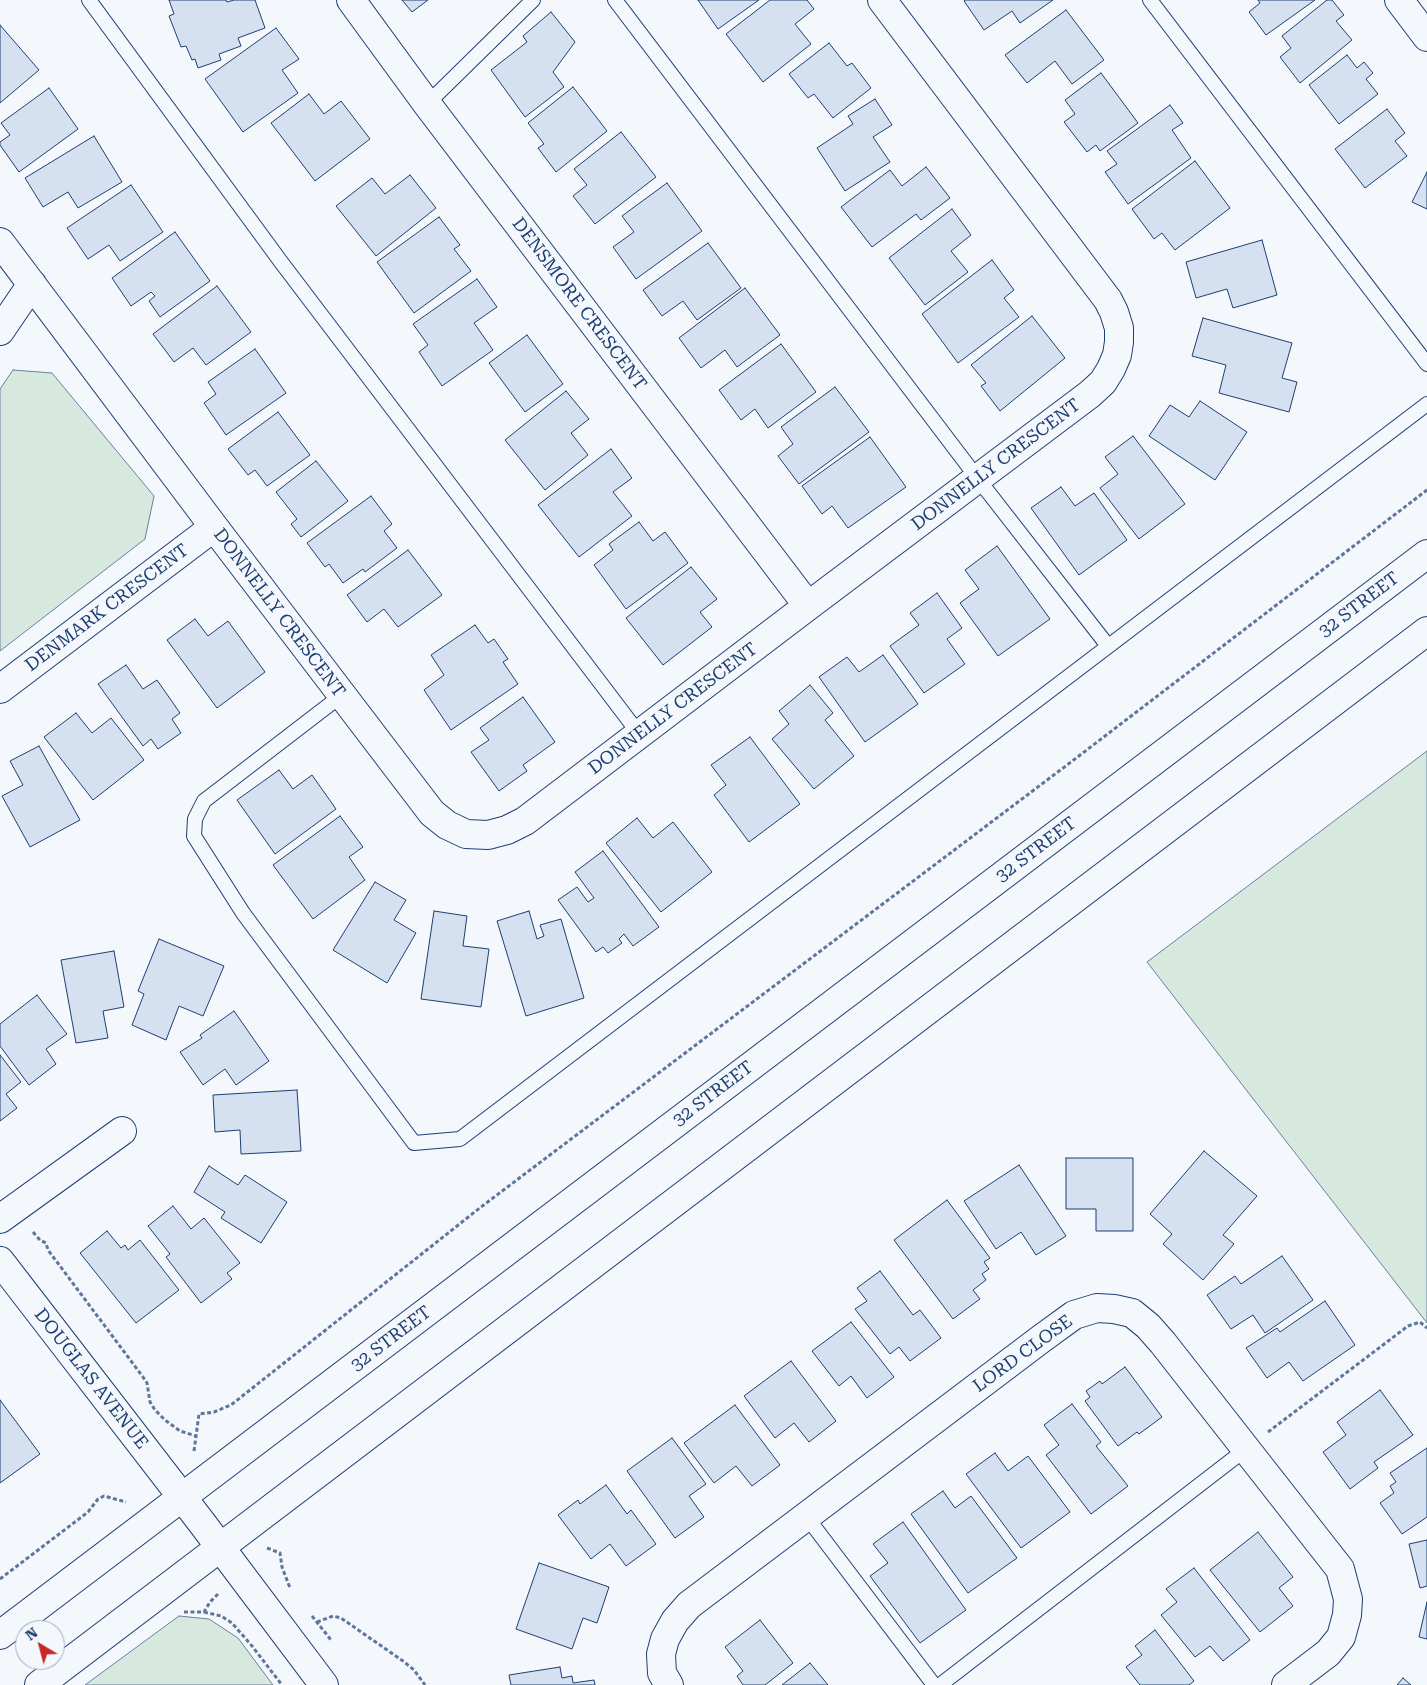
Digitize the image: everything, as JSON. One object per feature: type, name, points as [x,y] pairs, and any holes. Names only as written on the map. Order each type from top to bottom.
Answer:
[{"type":"street","name":"DENSMORE CRESCENT","points":[[351,0],[427,104],[808,606]]},
{"type":"street","name":"DONNELLY CRESCENT","points":[[0,242],[432,813],[447,825],[466,834],[488,835],[507,830],[525,821],[1090,394],[1103,382],[1117,356],[1119,328],[1114,312],[1100,288],[882,0]]},
{"type":"street","points":[[1399,0],[1427,38]]},
{"type":"street","points":[[0,331],[32,284]]},
{"type":"street","name":"DENMARK CRESCENT","points":[[0,689],[214,527]]},
{"type":"street","name":"32 STREET","points":[[0,1635],[1427,554]]},
{"type":"street","points":[[39,1685],[1427,631]]},
{"type":"street","points":[[0,1219],[122,1131]]},
{"type":"street","name":"DOUGLAS AVENUE","points":[[0,1261],[324,1685]]},
{"type":"street","name":"LORD CLOSE","points":[[669,1685],[662,1672],[661,1654],[675,1621],[689,1605],[1041,1338],[1074,1315],[1097,1308],[1132,1313],[1148,1326],[1340,1569],[1348,1599],[1348,1615],[1341,1637],[1328,1653],[1286,1685]]},
{"type":"lane","points":[[89,0],[281,262],[640,734]]},
{"type":"lane","points":[[427,104],[533,0]]},
{"type":"lane","points":[[615,0],[978,479],[1108,646]]},
{"type":"lane","points":[[1150,0],[1427,364]]},
{"type":"lane","points":[[342,695],[204,801],[195,819],[194,836],[243,913],[414,1143],[460,1140],[1427,404]]},
{"type":"lane","points":[[940,1685],[1246,1449]]},
{"type":"lane","points":[[806,1516],[934,1685]]},
{"type":"path","points":[[196,1442],[199,1414],[214,1412],[231,1405],[481,1207],[1056,774],[1427,490]]},
{"type":"path","points":[[40,1240],[46,1243],[48,1250],[144,1377],[148,1383],[150,1402],[155,1410],[165,1420],[180,1430],[196,1436]]},
{"type":"path","points":[[1246,1449],[1408,1326],[1420,1322],[1427,1328]]},
{"type":"path","points":[[0,1578],[88,1512],[98,1499],[104,1496],[119,1501]]},
{"type":"path","points":[[280,1552],[284,1573],[292,1591]]},
{"type":"path","points":[[204,1612],[220,1616],[232,1624],[248,1640],[282,1685]]},
{"type":"path","points":[[311,1615],[330,1640]]},
{"type":"path","points":[[317,1622],[333,1616],[341,1618],[403,1661],[414,1670],[425,1685]]},
{"type":"shaded area","points":[[13,370],[52,373],[154,496],[145,539],[0,651],[0,389]]},
{"type":"shaded area","points":[[1427,751],[1427,1323],[1147,962]]},
{"type":"shaded area","points":[[179,1616],[209,1619],[238,1638],[273,1685],[85,1685]]},
{"type":"building","points":[[169,0],[226,0],[227,2],[255,0],[265,28],[238,38],[241,46],[219,54],[221,60],[198,68],[195,59],[192,60],[186,46],[181,47],[169,16],[174,14]]},
{"type":"building","points":[[402,0],[428,0],[412,12]]},
{"type":"building","points":[[698,0],[759,0],[718,29]]},
{"type":"building","points":[[770,0],[807,0],[814,9],[795,24],[811,44],[763,82],[726,34]]},
{"type":"building","points":[[965,0],[1053,0],[1020,23],[1012,11],[984,30]]},
{"type":"building","points":[[1258,0],[1315,0],[1266,35],[1249,12],[1260,3]]},
{"type":"building","points":[[1327,0],[1332,0],[1344,15],[1336,21],[1352,40],[1300,83],[1280,57],[1291,48],[1282,36]]},
{"type":"building","points":[[1066,10],[1104,60],[1072,84],[1055,61],[1027,83],[1005,55]]},
{"type":"building","points":[[551,12],[575,42],[553,72],[564,87],[525,117],[491,70],[527,42],[523,36]]},
{"type":"building","points":[[0,25],[39,70],[0,103]]},
{"type":"building","points":[[276,28],[299,59],[282,70],[298,93],[243,132],[205,79]]},
{"type":"building","points":[[829,43],[847,66],[852,63],[871,88],[833,118],[814,94],[808,98],[789,74]]},
{"type":"building","points":[[1347,55],[1357,68],[1364,62],[1373,73],[1366,79],[1378,94],[1339,124],[1309,85]]},
{"type":"building","points":[[1101,73],[1138,123],[1100,151],[1096,145],[1087,152],[1064,122],[1075,114],[1065,100]]},
{"type":"building","points":[[573,87],[607,131],[556,172],[538,148],[544,144],[528,123]]},
{"type":"building","points":[[49,88],[78,129],[19,172],[0,145],[0,142],[10,135],[1,123]]},
{"type":"building","points":[[309,94],[324,114],[341,101],[370,139],[315,181],[271,123]]},
{"type":"building","points":[[875,99],[892,125],[873,137],[890,162],[845,191],[817,148],[853,124],[848,116]]},
{"type":"building","points":[[1170,105],[1183,123],[1172,130],[1191,158],[1128,204],[1105,172],[1117,164],[1107,151]]},
{"type":"building","points":[[1387,109],[1405,133],[1395,141],[1407,156],[1365,188],[1335,149]]},
{"type":"building","points":[[621,132],[656,177],[595,224],[573,196],[587,185],[574,169]]},
{"type":"building","points":[[94,136],[122,182],[78,208],[68,192],[43,207],[25,178]]},
{"type":"building","points":[[1195,161],[1230,208],[1175,250],[1162,233],[1154,239],[1132,209]]},
{"type":"building","points":[[926,167],[950,198],[921,220],[916,214],[872,247],[841,207],[890,170],[902,186]]},
{"type":"building","points":[[1427,172],[1427,209],[1412,202]]},
{"type":"building","points":[[410,175],[436,208],[376,256],[336,206],[372,178],[385,194]]},
{"type":"building","points":[[667,183],[702,231],[636,279],[613,247],[634,232],[622,216]]},
{"type":"building","points":[[131,185],[163,232],[120,261],[109,245],[88,259],[67,228]]},
{"type":"building","points":[[952,209],[971,235],[951,251],[968,272],[925,305],[889,258]]},
{"type":"building","points":[[439,217],[460,245],[454,249],[471,271],[414,313],[377,262]]},
{"type":"building","points":[[175,232],[210,281],[160,317],[149,301],[155,296],[151,292],[131,306],[112,278]]},
{"type":"building","points":[[1262,240],[1277,295],[1233,308],[1227,289],[1196,298],[1186,262]]},
{"type":"building","points":[[708,243],[741,288],[697,320],[683,301],[662,316],[643,290]]},
{"type":"building","points":[[992,260],[1014,290],[1004,298],[1019,317],[958,363],[922,314]]},
{"type":"building","points":[[477,279],[497,307],[474,323],[493,350],[442,386],[419,352],[428,345],[413,324]]},
{"type":"building","points":[[217,286],[251,332],[206,365],[193,348],[174,362],[153,334]]},
{"type":"building","points":[[745,288],[780,335],[737,367],[725,350],[701,368],[679,338]]},
{"type":"building","points":[[1032,316],[1065,358],[1000,411],[981,386],[986,383],[971,365]]},
{"type":"building","points":[[1203,318],[1292,343],[1282,378],[1297,382],[1289,412],[1219,393],[1226,365],[1192,356]]},
{"type":"building","points":[[527,335],[563,384],[525,412],[489,363]]},
{"type":"building","points":[[781,344],[816,392],[768,428],[755,409],[741,420],[719,390]]},
{"type":"building","points":[[255,349],[286,393],[226,435],[204,403],[216,394],[208,382]]},
{"type":"building","points":[[835,387],[869,432],[799,484],[778,456],[793,444],[781,427]]},
{"type":"building","points":[[566,391],[589,419],[571,433],[588,455],[545,490],[505,440]]},
{"type":"building","points":[[1200,401],[1247,432],[1215,480],[1149,436],[1170,405],[1189,417]]},
{"type":"building","points":[[278,412],[310,455],[267,486],[255,470],[248,475],[228,449]]},
{"type":"building","points":[[1133,436],[1185,504],[1139,539],[1100,488],[1118,474],[1105,457]]},
{"type":"building","points":[[870,437],[906,487],[848,528],[832,506],[822,514],[802,486]]},
{"type":"building","points":[[611,449],[632,478],[613,492],[632,516],[579,557],[538,505]]},
{"type":"building","points":[[316,461],[348,501],[301,537],[291,524],[297,519],[276,492]]},
{"type":"building","points":[[1061,487],[1075,506],[1094,493],[1127,540],[1079,575],[1031,508]]},
{"type":"building","points":[[371,496],[392,524],[384,531],[397,548],[365,572],[363,569],[343,583],[329,564],[325,567],[307,543]]},
{"type":"building","points":[[639,522],[653,541],[665,532],[688,563],[626,609],[594,565],[613,550],[609,544]]},
{"type":"building","points":[[997,546],[1050,619],[998,656],[960,603],[979,589],[965,570]]},
{"type":"building","points":[[408,550],[442,595],[398,627],[384,609],[367,622],[347,595]]},
{"type":"building","points":[[691,567],[717,599],[700,612],[712,627],[663,665],[626,618]]},
{"type":"building","points":[[937,593],[962,628],[947,639],[965,664],[924,693],[890,646],[919,625],[910,613]]},
{"type":"building","points":[[195,619],[208,636],[228,621],[265,672],[217,708],[167,640]]},
{"type":"building","points":[[475,625],[488,643],[494,639],[508,659],[503,662],[518,684],[451,730],[424,690],[444,675],[431,655]]},
{"type":"building","points":[[883,655],[918,704],[865,742],[819,677],[847,657],[859,672]]},
{"type":"building","points":[[126,665],[143,689],[157,680],[180,713],[172,719],[181,733],[158,749],[151,739],[143,746],[98,684]]},
{"type":"building","points":[[810,685],[833,713],[825,720],[854,756],[814,789],[772,739],[789,724],[779,711]]},
{"type":"building","points":[[523,697],[555,742],[523,765],[527,771],[499,791],[471,752],[489,740],[480,728]]},
{"type":"building","points":[[76,713],[92,733],[111,718],[144,760],[93,800],[44,737]]},
{"type":"building","points":[[750,737],[800,804],[749,842],[714,795],[726,785],[711,765]]},
{"type":"building","points":[[39,746],[80,820],[30,847],[2,796],[23,785],[10,761]]},
{"type":"building","points":[[279,770],[293,789],[312,775],[336,809],[275,854],[237,800]]},
{"type":"building","points":[[340,816],[363,847],[349,857],[365,880],[313,919],[273,865]]},
{"type":"building","points":[[637,818],[653,838],[673,822],[712,872],[661,912],[606,843]]},
{"type":"building","points":[[603,851],[659,927],[633,946],[624,934],[619,939],[622,943],[608,953],[603,947],[596,952],[558,900],[577,887],[588,902],[594,898],[575,872]]},
{"type":"building","points":[[375,882],[406,900],[394,920],[416,933],[387,983],[333,950]]},
{"type":"building","points":[[434,911],[467,916],[463,946],[489,949],[481,1007],[421,999]]},
{"type":"building","points":[[529,911],[537,939],[544,936],[540,925],[561,919],[584,998],[526,1016],[497,921]]},
{"type":"building","points":[[159,939],[224,966],[203,1016],[179,1006],[166,1040],[132,1025],[144,994],[138,991]]},
{"type":"building","points":[[114,951],[124,1007],[103,1011],[108,1038],[76,1043],[61,960]]},
{"type":"building","points":[[37,995],[67,1034],[46,1049],[56,1064],[29,1085],[0,1046],[0,1024]]},
{"type":"building","points":[[234,1011],[269,1061],[236,1085],[225,1069],[203,1085],[180,1052],[202,1038],[200,1035]]},
{"type":"building","points":[[0,1055],[21,1082],[6,1094],[17,1108],[0,1121]]},
{"type":"building","points":[[297,1090],[301,1151],[241,1154],[240,1130],[215,1132],[213,1095]]},
{"type":"building","points":[[1204,1151],[1257,1196],[1223,1235],[1234,1244],[1203,1280],[1163,1244],[1172,1234],[1150,1214]]},
{"type":"building","points":[[1066,1158],[1133,1158],[1133,1231],[1096,1231],[1096,1209],[1066,1209]]},
{"type":"building","points":[[1019,1165],[1066,1236],[1036,1255],[1021,1232],[996,1249],[964,1201]]},
{"type":"building","points":[[209,1166],[238,1185],[245,1175],[287,1202],[261,1243],[221,1218],[225,1212],[194,1192]]},
{"type":"building","points":[[947,1200],[990,1258],[984,1262],[989,1269],[982,1274],[986,1280],[973,1290],[980,1299],[953,1319],[894,1240]]},
{"type":"building","points":[[173,1206],[191,1229],[204,1218],[240,1263],[227,1273],[232,1279],[201,1303],[166,1257],[170,1254],[148,1226]]},
{"type":"building","points":[[107,1231],[121,1248],[125,1245],[128,1250],[140,1240],[179,1290],[136,1323],[80,1253]]},
{"type":"building","points":[[1282,1256],[1313,1300],[1265,1333],[1253,1315],[1231,1329],[1207,1295],[1235,1276],[1241,1284]]},
{"type":"building","points":[[880,1271],[913,1315],[920,1310],[941,1338],[910,1361],[899,1347],[890,1354],[855,1309],[867,1301],[857,1288]]},
{"type":"building","points":[[1325,1301],[1355,1345],[1303,1381],[1289,1362],[1267,1378],[1246,1348],[1277,1328],[1280,1332]]},
{"type":"building","points":[[851,1322],[894,1377],[867,1398],[851,1376],[839,1386],[812,1351]]},
{"type":"building","points":[[791,1361],[836,1421],[809,1442],[794,1423],[775,1438],[744,1396]]},
{"type":"building","points":[[1125,1367],[1162,1417],[1139,1434],[1137,1432],[1118,1446],[1085,1401],[1090,1397],[1086,1391],[1100,1381],[1102,1384]]},
{"type":"building","points":[[1380,1390],[1413,1435],[1374,1462],[1378,1468],[1350,1489],[1323,1452],[1346,1435],[1337,1422]]},
{"type":"building","points":[[0,1400],[40,1454],[0,1483]]},
{"type":"building","points":[[1072,1404],[1101,1442],[1096,1446],[1128,1486],[1091,1514],[1046,1455],[1059,1445],[1044,1425]]},
{"type":"building","points":[[735,1405],[780,1465],[752,1486],[736,1466],[714,1483],[684,1443]]},
{"type":"building","points":[[672,1438],[706,1484],[689,1496],[704,1517],[675,1538],[627,1471]]},
{"type":"building","points":[[1427,1448],[1427,1517],[1402,1534],[1380,1503],[1394,1493],[1390,1486],[1396,1482],[1390,1473]]},
{"type":"building","points":[[995,1453],[1008,1471],[1028,1456],[1070,1512],[1021,1548],[966,1474]]},
{"type":"building","points":[[606,1485],[627,1514],[631,1510],[656,1544],[626,1566],[610,1544],[591,1559],[558,1515],[578,1500],[580,1504]]},
{"type":"building","points":[[943,1491],[955,1508],[971,1496],[1017,1558],[968,1593],[911,1514]]},
{"type":"building","points":[[903,1522],[966,1610],[920,1643],[870,1576],[888,1563],[873,1544]]},
{"type":"building","points":[[1258,1532],[1293,1577],[1279,1588],[1293,1606],[1260,1632],[1210,1570]]},
{"type":"building","points":[[1427,1540],[1427,1586],[1420,1588],[1409,1544]]},
{"type":"building","points":[[539,1563],[609,1587],[597,1623],[583,1618],[572,1649],[516,1629]]},
{"type":"building","points":[[1194,1568],[1250,1640],[1223,1661],[1210,1646],[1195,1657],[1161,1615],[1177,1602],[1166,1589]]},
{"type":"building","points":[[1427,1602],[1427,1639],[1419,1637]]},
{"type":"building","points":[[760,1620],[793,1663],[765,1685],[743,1685],[737,1676],[743,1671],[725,1647]]},
{"type":"building","points":[[1155,1630],[1194,1681],[1189,1685],[1140,1685],[1126,1667],[1142,1655],[1135,1646]]},
{"type":"building","points":[[810,1663],[828,1685],[782,1685]]},
{"type":"building","points":[[560,1667],[562,1678],[572,1676],[573,1683],[594,1680],[595,1685],[511,1685],[509,1675]]},
{"type":"building","points":[[1403,1678],[1411,1685],[1397,1685]]}]
